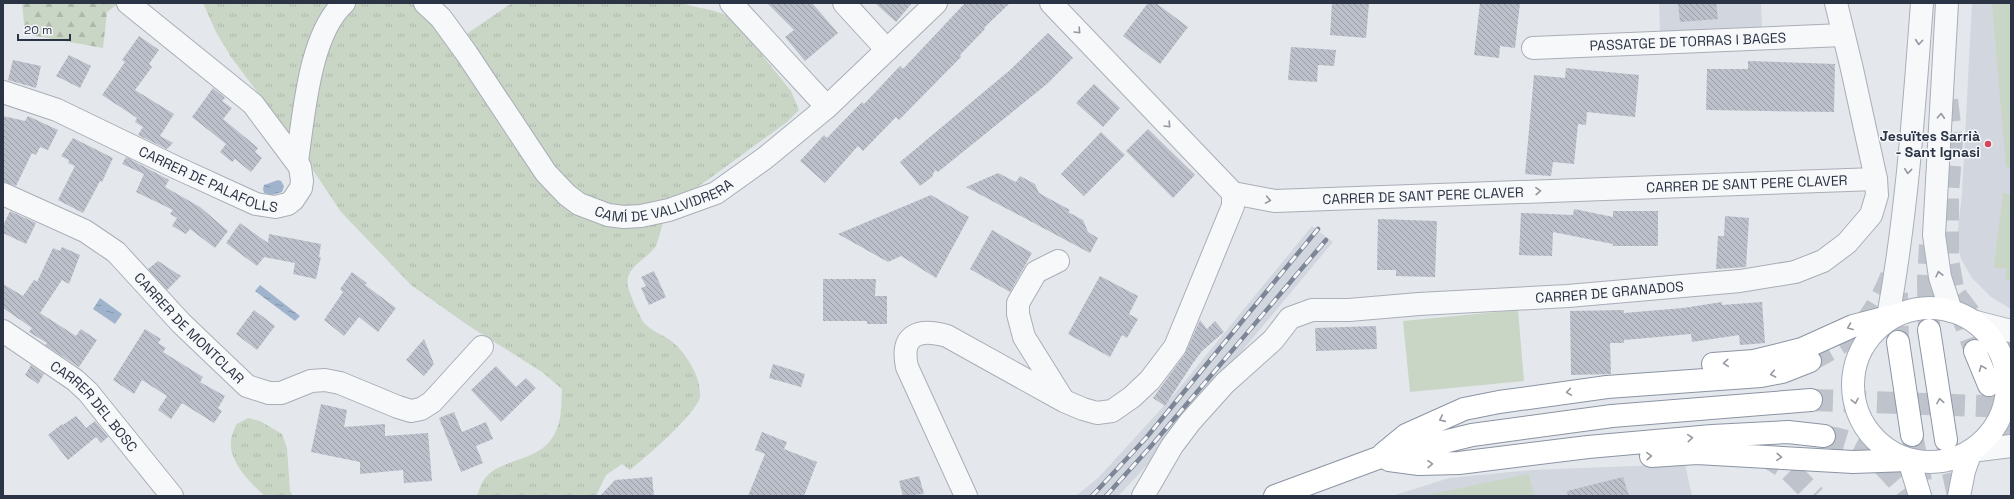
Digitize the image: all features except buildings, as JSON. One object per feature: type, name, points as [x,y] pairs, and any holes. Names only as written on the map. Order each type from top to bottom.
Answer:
[{"type":"main road","points":[[1512,456],[1628,458],[1697,453],[1853,462],[1909,460],[1941,462],[1959,457],[1980,445],[1996,425],[2006,404],[2008,381],[2003,359],[1998,346],[1976,322],[1951,311],[1934,308],[1916,308],[1853,326],[1802,349],[1754,361],[1658,370],[1607,387]]},
{"type":"main road","points":[[1888,317],[1871,334],[1862,348],[1856,364],[1853,381],[1854,398],[1858,415],[1874,438],[1890,451],[1909,460],[1920,496]]},
{"type":"main road","points":[[1929,330],[1946,440]]},
{"type":"main road","points":[[1898,342],[1912,435]]},
{"type":"main road","points":[[1975,351],[1989,385]]},
{"type":"main road","points":[[1378,458],[1406,435],[1464,409],[1499,402],[1607,387],[1762,376],[1782,372],[1810,361]]},
{"type":"main road","points":[[1275,496],[1378,458],[1472,435],[1612,416],[1811,400]]},
{"type":"main road","points":[[1378,458],[1419,464],[1459,463],[1588,447],[1712,436],[1788,432],[1824,436]]},
{"type":"main road","points":[[1712,436],[1747,446]]},
{"type":"main road","points":[[1959,496],[1964,471],[1971,451]]},
{"type":"street","name":"CARRER DE PALAFOLLS","points":[[3,92],[57,110],[168,164],[256,204],[275,207],[288,204],[297,194],[302,181],[300,167],[253,104],[243,94],[128,3]]},
{"type":"street","points":[[297,161],[310,80],[317,52],[327,24],[334,13],[344,3]]},
{"type":"street","name":"CAMÍ DE VALLVIDRERA","points":[[425,3],[441,18],[467,54],[546,173],[556,185],[579,204],[608,215],[640,216],[669,210],[716,193],[765,158],[827,107],[936,3]]},
{"type":"street","points":[[731,3],[827,107]]},
{"type":"street","points":[[844,3],[888,50]]},
{"type":"street","points":[[966,496],[907,367],[905,357],[910,339],[914,335],[933,332],[947,336],[1064,401],[1097,413],[1112,410],[1132,397],[1160,368],[1175,347],[1233,206],[1232,193],[1051,3]]},
{"type":"street","name":"CARRER DE GRANADOS","points":[[1143,496],[1172,446],[1190,422],[1225,383],[1273,340],[1290,318],[1312,310],[1349,310],[1419,304],[1568,296],[1740,281],[1795,272],[1823,261],[1847,243],[1871,215],[1877,195],[1876,180],[1836,3]]},
{"type":"street","points":[[1888,317],[1896,273],[1906,192],[1922,3]]},
{"type":"street","points":[[1947,3],[1934,235],[1940,277],[1951,311]]},
{"type":"street","name":"PASSATGE DE TORRAS I BAGES","points":[[1532,48],[1843,35]]},
{"type":"street","name":"CARRER DE SANT PERE CLAVER","points":[[1232,193],[1275,201],[1876,180]]},
{"type":"street","name":"CARRER DE MONTCLAR","points":[[3,194],[85,231],[116,252],[181,323],[247,386],[269,393],[281,393],[311,381],[326,380],[340,383],[411,411],[421,409],[432,402],[482,347]]},
{"type":"street","points":[[1058,261],[1036,272],[1018,303],[1018,314],[1024,337],[1064,401]]},
{"type":"street","points":[[1976,322],[2011,331]]},
{"type":"street","name":"CARRER DEL BOSC","points":[[3,331],[75,380],[88,392],[172,496]]},
{"type":"street","points":[[1971,451],[2011,446]]},
{"type":"shaded area","points":[[1659,3],[1761,3],[1762,29],[1660,32]]},
{"type":"shaded area","name":"Jesuïtes Sarrià - Sant Ignasi","points":[[1972,3],[2011,3],[2011,309],[1991,297],[1972,278],[1961,259],[1957,240],[1962,193]]},
{"type":"shaded area","points":[[1312,226],[1333,242],[1140,473],[1118,496],[1076,496],[1099,477],[1172,397]]},
{"type":"shaded area","points":[[1685,464],[1692,496],[1392,496],[1449,478],[1531,470]]},
{"type":"green space","points":[[22,3],[102,3],[107,12],[103,48],[25,34]]},
{"type":"green space","points":[[102,3],[119,3],[107,12]]},
{"type":"green space","points":[[203,3],[411,3],[426,15],[452,44],[512,3],[683,3],[722,13],[734,20],[791,91],[799,110],[787,122],[709,179],[694,189],[665,202],[657,243],[654,249],[634,267],[628,279],[628,286],[643,322],[676,345],[693,368],[700,389],[700,396],[691,413],[670,435],[630,470],[622,464],[606,475],[596,496],[477,496],[486,477],[494,470],[537,452],[554,436],[560,418],[562,389],[542,372],[469,326],[411,285],[341,212],[289,134],[231,57],[216,32]]},
{"type":"green space","points":[[1992,3],[2011,3],[2011,167],[2006,167]]},
{"type":"green space","points":[[2003,193],[2011,194],[2011,280],[2005,279],[2007,269],[1994,267]]},
{"type":"green space","points":[[1518,310],[1524,381],[1410,392],[1403,321]]},
{"type":"green space","points":[[248,418],[260,421],[282,434],[287,448],[290,491],[293,496],[265,496],[239,468],[232,451],[231,442],[236,425]]},
{"type":"green space","points":[[1529,474],[1534,496],[1422,496]]},
{"type":"water","points":[[278,180],[281,181],[284,186],[282,192],[272,195],[264,193],[264,185]]},
{"type":"water","points":[[260,285],[300,316],[295,321],[255,291]]},
{"type":"water","points":[[100,298],[122,314],[115,324],[93,309]]},
{"type":"tunnel","points":[[1947,100],[1952,140],[1948,195],[1948,260],[1954,293],[1970,314],[1984,328],[2011,346]]},
{"type":"tunnel","points":[[1929,330],[1928,280],[1930,245]]},
{"type":"tunnel","points":[[1810,361],[1857,331],[1878,304],[1892,274]]},
{"type":"tunnel","points":[[1897,293],[1898,342]]},
{"type":"tunnel","points":[[1959,307],[1975,351]]},
{"type":"tunnel","points":[[1993,395],[2011,434]]},
{"type":"tunnel","points":[[1811,400],[2011,407]]},
{"type":"tunnel","points":[[1912,435],[1921,481]]},
{"type":"tunnel","points":[[1824,436],[1849,442],[1866,451],[1898,481],[1909,496]]},
{"type":"tunnel","points":[[1946,440],[1958,496]]},
{"type":"tunnel","points":[[1762,454],[1790,471],[1815,496]]},
{"type":"railway","points":[[1092,496],[1146,438],[1318,229]]},
{"type":"railway","points":[[1106,496],[1152,445],[1326,240]]},
{"type":"place","name":"Jesuïtes Sarrià - Sant Ignasi","points":[[1988,144]]}]
